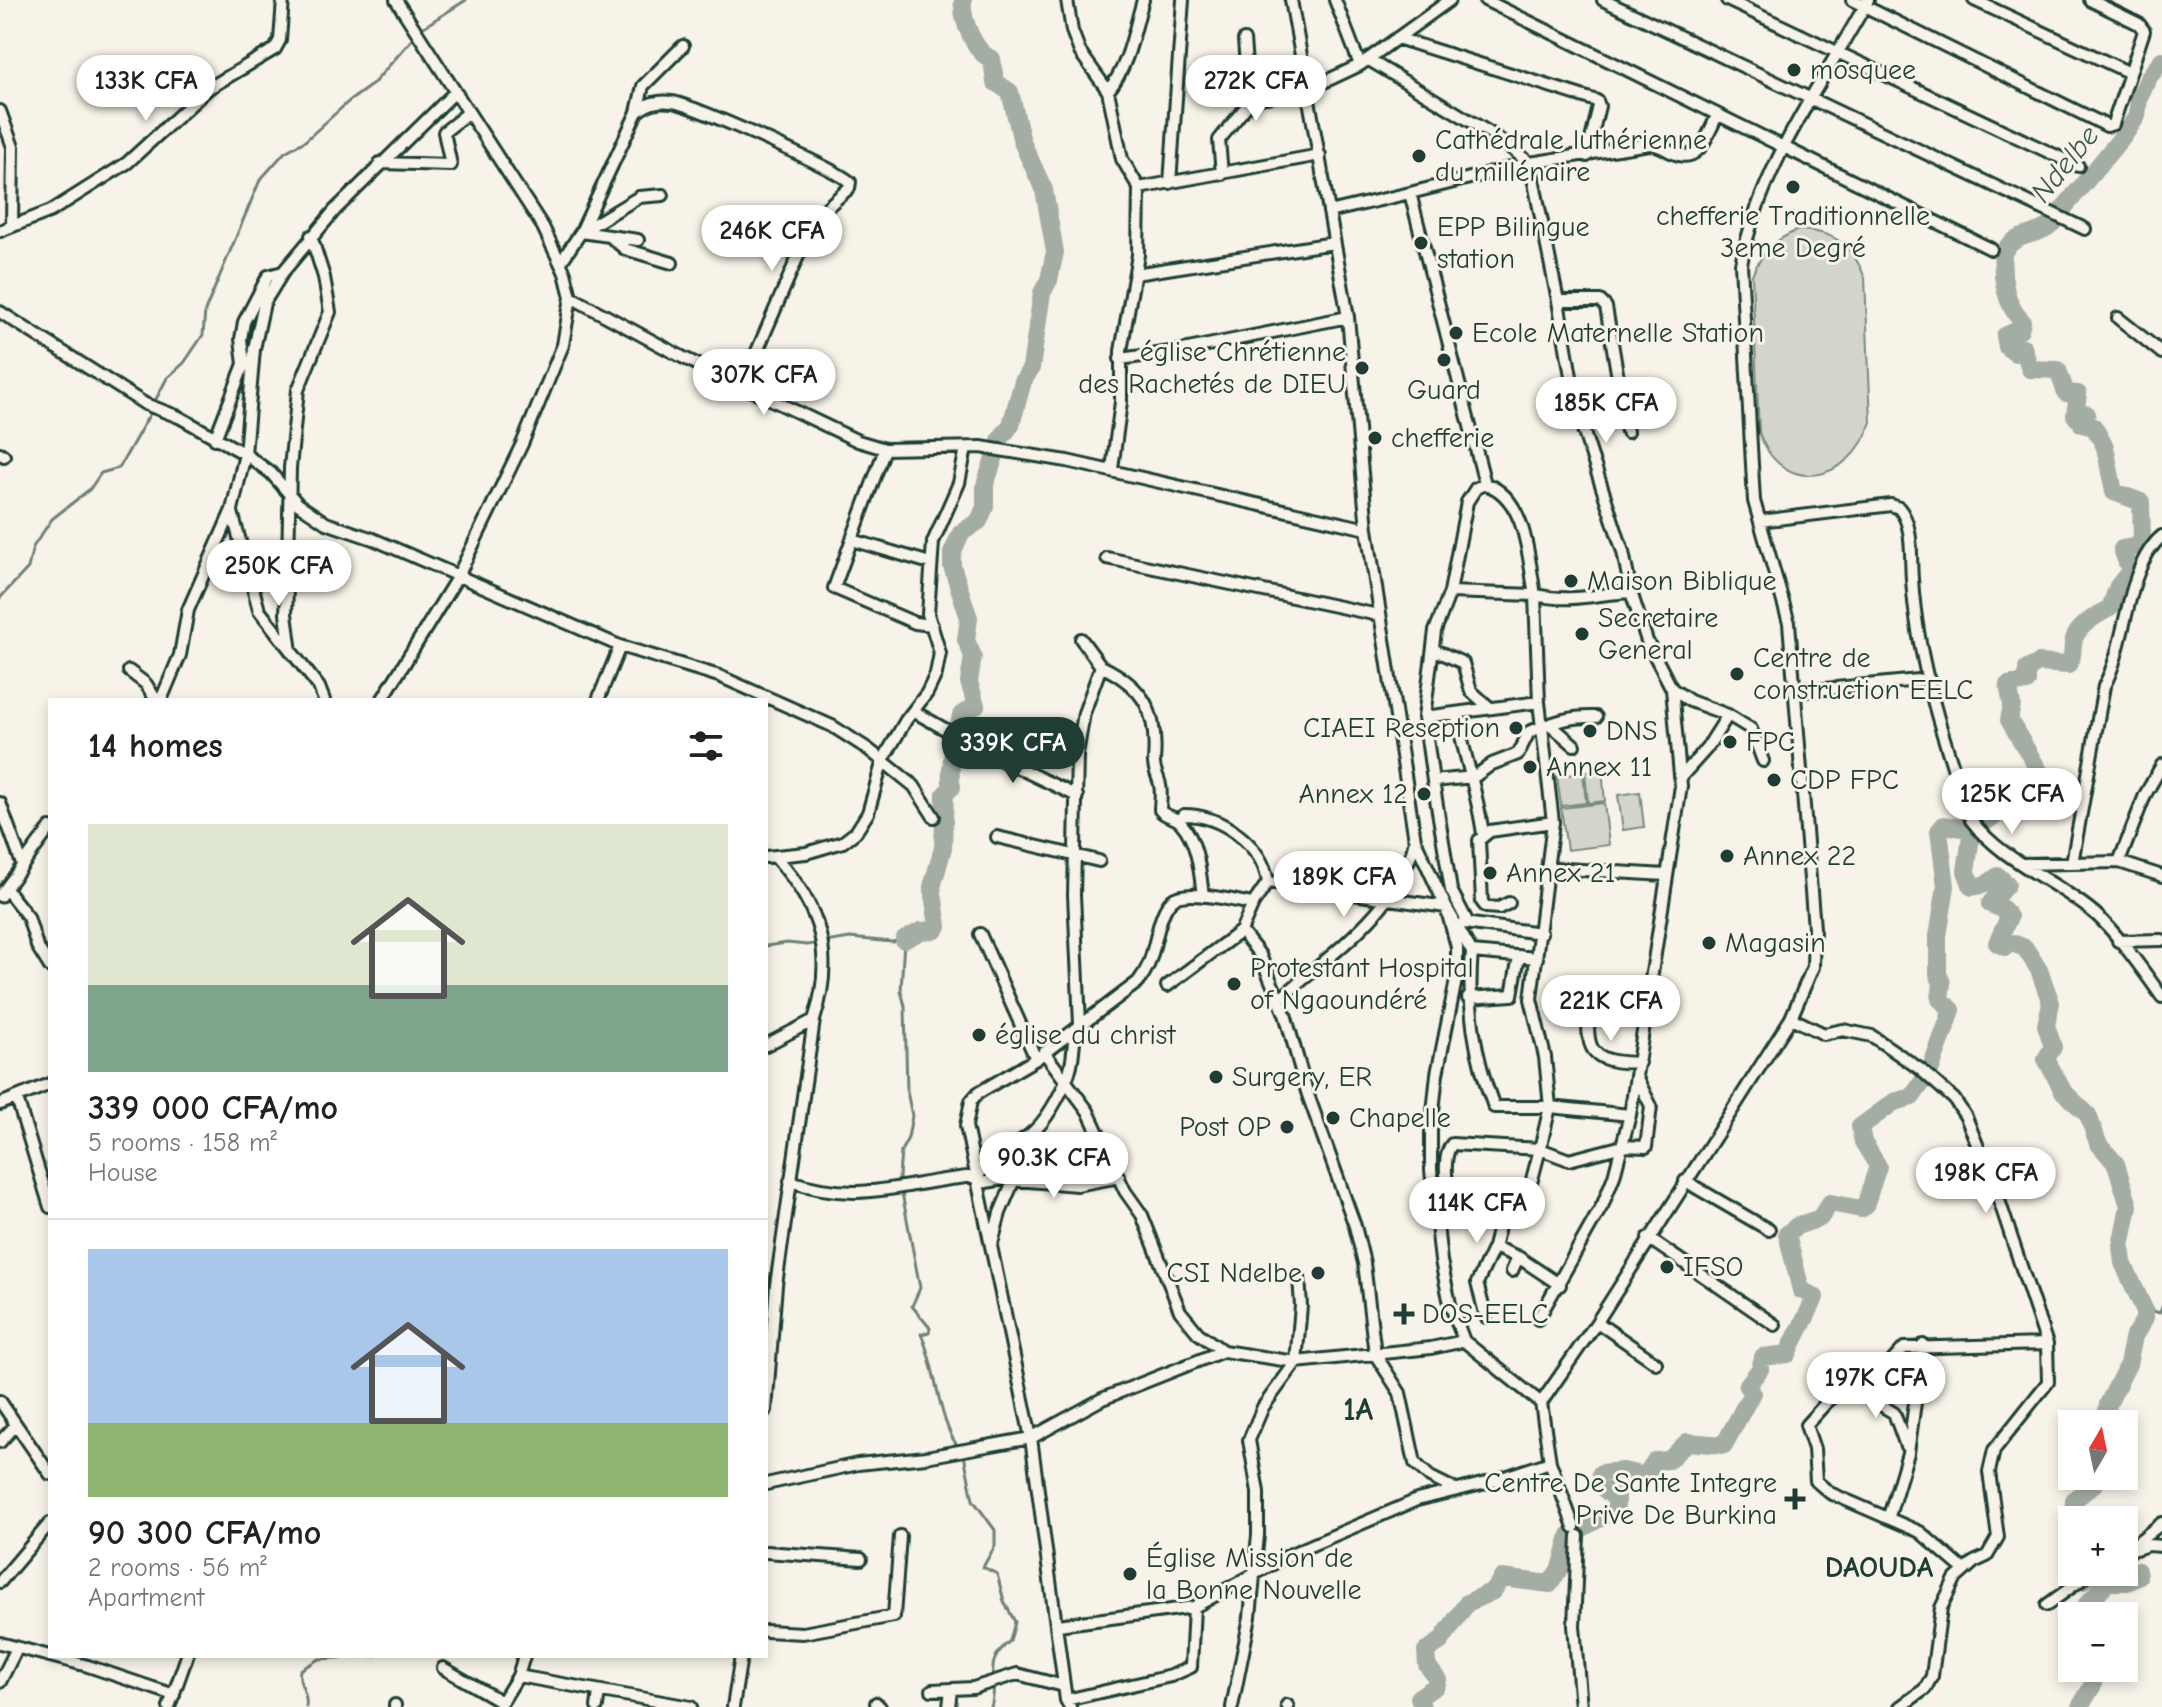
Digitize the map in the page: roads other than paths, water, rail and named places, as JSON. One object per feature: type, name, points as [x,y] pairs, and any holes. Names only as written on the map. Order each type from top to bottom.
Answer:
[{"type":"street","points":[[0,231],[51,211],[127,163],[209,88],[275,49],[280,40],[283,0]]},
{"type":"street","points":[[383,698],[458,576],[552,377],[570,318],[571,297],[561,262],[543,227],[396,0]]},
{"type":"street","points":[[1067,0],[1072,31],[1080,52],[1108,91],[1122,159],[1139,188],[1140,230],[1120,359],[1121,402],[1112,469]]},
{"type":"street","points":[[1108,91],[1117,81],[1129,50],[1143,0]]},
{"type":"street","points":[[1170,183],[1183,0]]},
{"type":"street","points":[[1291,0],[1348,317],[1378,615],[1415,840],[1446,907],[1457,947],[1457,975],[1437,1074],[1431,1170],[1441,1261],[1450,1304],[1464,1341],[1541,1403],[1550,1462],[1576,1531],[1574,1626],[1581,1707]]},
{"type":"street","points":[[1335,0],[1364,62],[1495,136],[1530,163],[1574,399],[1623,552],[1631,592],[1647,641],[1672,689],[1681,777],[1651,992],[1630,1115],[1603,1204],[1560,1285],[1538,1319]]},
{"type":"street","points":[[1222,174],[1219,140],[1249,103],[1259,98],[1305,91],[1364,62],[1450,0]]},
{"type":"street","points":[[1485,0],[1991,249]]},
{"type":"street","points":[[1603,0],[2085,229]]},
{"type":"street","points":[[1727,0],[2078,166]]},
{"type":"street","points":[[1852,0],[1866,3],[2099,124],[2113,124],[2143,27],[2090,0]]},
{"type":"street","points":[[1974,0],[2130,73]]},
{"type":"street","points":[[1541,1403],[1597,1322],[1791,1018],[1813,967],[1814,928],[1789,623],[1754,501],[1741,264],[1757,202],[1781,148],[1866,3]]},
{"type":"street","points":[[1397,38],[1597,101],[1599,106],[1587,156]]},
{"type":"street","points":[[1244,40],[1249,103]]},
{"type":"street","points":[[561,262],[581,232],[637,112],[643,86],[683,46]]},
{"type":"street","points":[[159,698],[180,655],[188,610],[232,510],[245,454],[259,321],[264,303],[311,236],[380,163],[454,93]]},
{"type":"street","points":[[637,112],[658,101],[676,102],[762,138],[850,182],[849,188],[814,219],[742,386]]},
{"type":"street","points":[[0,111],[13,147],[12,226]]},
{"type":"street","points":[[380,163],[451,165],[444,132],[468,113]]},
{"type":"street","points":[[1329,212],[1530,163],[1657,144],[1678,155],[1692,156],[1698,153],[1717,116]]},
{"type":"street","points":[[1139,188],[1320,155]]},
{"type":"street","points":[[1410,193],[1485,484]]},
{"type":"street","points":[[581,232],[639,197],[663,195]]},
{"type":"street","points":[[581,232],[638,240]]},
{"type":"street","points":[[291,652],[286,614],[298,390],[330,312],[311,236]]},
{"type":"street","points":[[611,238],[625,249],[672,263]]},
{"type":"street","points":[[1135,274],[1334,243]]},
{"type":"street","points":[[215,439],[244,364],[241,339],[244,322],[268,276],[283,272]]},
{"type":"street","points":[[571,297],[742,386],[858,441],[885,449],[981,447],[1012,452],[1112,469],[1169,487],[1367,529]]},
{"type":"street","points":[[1558,301],[1600,301],[1606,307],[1627,432]]},
{"type":"street","points":[[0,312],[148,406],[179,417],[245,454],[326,523],[373,539],[620,646],[731,681],[832,726],[883,760],[914,786],[934,817]]},
{"type":"street","points":[[1120,359],[1178,351],[1348,317]]},
{"type":"street","points":[[2118,318],[2162,353]]},
{"type":"street","points":[[771,858],[843,842],[856,832],[868,813],[883,760],[936,674],[940,653],[927,595],[930,563],[933,542],[959,483],[966,448]]},
{"type":"street","points":[[885,449],[834,588],[915,623],[932,625]]},
{"type":"street","points":[[1486,1317],[1477,1283],[1494,1247],[1501,1218],[1530,1187],[1550,1107],[1545,1057],[1531,999],[1553,822],[1546,727],[1539,702],[1535,595],[1521,524],[1510,501],[1497,488],[1485,484],[1476,488],[1467,502],[1450,592],[1433,649],[1424,717],[1451,890],[1472,952],[1468,998],[1476,1054],[1494,1107],[1550,1107],[1630,1115]]},
{"type":"street","points":[[1760,521],[1891,505],[1899,508],[1908,526],[1913,592],[1929,679],[1971,820],[1983,835],[2021,864],[2095,913],[2162,997]]},
{"type":"street","points":[[232,510],[259,610],[319,687],[323,698]]},
{"type":"street","points":[[2072,863],[2104,686],[2117,661],[2140,567],[2148,550],[2162,536]]},
{"type":"street","points":[[852,540],[930,563]]},
{"type":"street","points":[[1107,558],[1378,615]]},
{"type":"street","points":[[1450,592],[1535,595],[1569,601],[1631,592]]},
{"type":"street","points":[[1081,639],[1101,666],[1128,679],[1142,695],[1157,751],[1154,766],[1161,789],[1160,810],[1178,820],[1196,854],[1203,896]]},
{"type":"street","points":[[599,698],[620,646]]},
{"type":"street","points":[[1433,649],[1463,663],[1471,691],[1490,708]]},
{"type":"street","points":[[992,1243],[1000,1213],[1036,1129],[1072,1064],[1071,1042],[1080,1024],[1074,895],[1077,755],[1084,713],[1101,666]]},
{"type":"street","points":[[129,671],[146,684],[156,698]]},
{"type":"street","points":[[1794,692],[1929,679]]},
{"type":"street","points":[[1672,689],[1690,701],[1728,715],[1751,729],[1763,761]]},
{"type":"street","points":[[1424,717],[1539,702]]},
{"type":"street","points":[[913,711],[964,741],[1077,796]]},
{"type":"street","points":[[1456,713],[1467,767],[1474,777],[1483,834],[1479,840],[1482,902],[1486,907],[1499,908],[1509,903]]},
{"type":"street","points":[[1681,777],[1707,748],[1728,715]]},
{"type":"street","points":[[1433,781],[1474,777],[1492,764],[1518,754],[1529,732],[1566,716],[1596,717]]},
{"type":"street","points":[[1546,727],[1574,745]]},
{"type":"street","points":[[2119,862],[2145,795],[2162,765]]},
{"type":"street","points":[[0,803],[22,864]]},
{"type":"street","points":[[1167,986],[1241,931],[1253,904],[1268,882],[1266,870],[1256,853],[1227,827],[1204,817],[1184,815],[1178,820]]},
{"type":"street","points":[[1483,834],[1553,822]]},
{"type":"street","points":[[48,831],[3,892],[28,917],[37,946],[48,964]]},
{"type":"street","points":[[997,837],[1099,861]]},
{"type":"street","points":[[1279,1000],[1390,898],[1410,862],[1415,840]]},
{"type":"street","points":[[768,1379],[772,1318],[790,1181],[814,1020],[822,994],[823,941],[801,885],[771,858]]},
{"type":"street","points":[[2021,864],[2119,862],[2162,876]]},
{"type":"street","points":[[1549,868],[1666,875]]},
{"type":"street","points":[[1268,882],[1446,907],[1463,922],[1541,933]]},
{"type":"street","points":[[1194,1607],[1191,1667],[1171,1676],[1068,1703],[1031,1438],[966,1126],[971,1101],[978,1093],[1040,1056],[1138,982],[1150,966],[1171,900],[1179,895],[1203,896],[1253,904]]},
{"type":"street","points":[[1241,931],[1260,955],[1279,1000],[1357,1234],[1375,1354],[1400,1393],[1415,1463],[1430,1477],[1456,1490]]},
{"type":"street","points":[[980,934],[1040,1056],[1088,1111],[1119,1177],[1142,1215],[1180,1311],[1198,1333],[1223,1351],[1296,1362],[1464,1341]]},
{"type":"street","points":[[2118,941],[2162,940]]},
{"type":"street","points":[[1472,952],[1537,958]]},
{"type":"street","points":[[1468,998],[1512,995],[1519,956]]},
{"type":"street","points":[[1639,1063],[1606,1059],[1595,1053],[1590,1046],[1589,1015],[1593,998],[1602,987],[1613,984],[1651,992]]},
{"type":"street","points":[[1791,1018],[1824,1034],[1860,1031],[1934,1080],[1966,1117],[2047,1344],[2048,1382],[1994,1450],[1989,1472],[1998,1537],[1987,1556],[1955,1579],[1941,1608],[1932,1676],[1925,1689],[1900,1707]]},
{"type":"street","points":[[768,1044],[814,1020]]},
{"type":"street","points":[[1501,1218],[1462,1210],[1452,1200],[1447,1149],[1452,1144],[1463,1142],[1540,1149],[1569,1160],[1623,1146],[1646,1147],[1651,1106],[1637,1078]]},
{"type":"street","points":[[0,1104],[48,1085]]},
{"type":"street","points":[[17,1099],[48,1200]]},
{"type":"street","points":[[979,1180],[984,1166],[1036,1129]]},
{"type":"street","points":[[790,1181],[853,1194],[868,1190],[901,1190],[944,1178],[1065,1185],[1119,1177]]},
{"type":"street","points":[[1685,1181],[1769,1230]]},
{"type":"street","points":[[1648,1238],[1775,1325]]},
{"type":"street","points":[[1494,1247],[1518,1257],[1560,1285]]},
{"type":"street","points":[[1512,1271],[1518,1257]]},
{"type":"street","points":[[1232,1707],[1255,1576],[1258,1492],[1249,1440],[1263,1407],[1296,1362],[1301,1306],[1299,1277]]},
{"type":"street","points":[[1597,1322],[1656,1363]]},
{"type":"street","points":[[1964,1570],[1920,1532],[1830,1493],[1816,1481],[1814,1449],[1806,1425],[1819,1407],[1847,1385],[1869,1379],[1885,1369],[1904,1348],[1923,1345],[2047,1344]]},
{"type":"street","points":[[1889,1516],[1908,1453],[1923,1345]]},
{"type":"street","points":[[768,1484],[858,1464],[926,1457],[1031,1438],[1102,1399],[1223,1351]]},
{"type":"street","points":[[1847,1385],[1894,1413],[1908,1453]]},
{"type":"street","points":[[0,1401],[48,1471]]},
{"type":"street","points":[[0,1442],[15,1426]]},
{"type":"street","points":[[1058,1625],[1194,1607],[1293,1553],[1417,1500],[1550,1462]]},
{"type":"street","points":[[2138,1542],[2162,1523]]},
{"type":"street","points":[[0,1582],[48,1526]]},
{"type":"street","points":[[768,1631],[803,1633],[894,1616],[900,1536]]},
{"type":"street","points":[[2138,1548],[2162,1546]]},
{"type":"street","points":[[768,1552],[861,1559]]},
{"type":"street","points":[[2047,1605],[2073,1586]]},
{"type":"street","points":[[0,1643],[48,1656]]},
{"type":"street","points":[[0,1682],[17,1648]]},
{"type":"street","points":[[56,1658],[174,1695]]},
{"type":"street","points":[[169,1707],[186,1658]]},
{"type":"street","points":[[443,1668],[500,1704],[518,1676],[523,1658]]},
{"type":"street","points":[[733,1707],[741,1658]]},
{"type":"street","points":[[932,1690],[973,1688],[1017,1674],[1064,1686]]},
{"type":"street","points":[[518,1676],[691,1707]]},
{"type":"street","points":[[949,1707],[951,1689]]},
{"type":"street","points":[[597,1707],[599,1691]]},
{"type":"waterway","points":[[419,30],[466,0]]},
{"type":"waterway","points":[[904,940],[921,931],[935,930],[938,926],[932,887],[943,848],[945,794],[952,787],[952,761],[961,715],[976,705],[969,682],[973,656],[966,640],[969,618],[952,566],[952,553],[961,533],[979,521],[985,507],[985,485],[1001,438],[1011,425],[1023,381],[1031,368],[1042,293],[1049,280],[1055,252],[1044,190],[1022,142],[1010,92],[995,82],[992,59],[974,42],[964,16],[963,0]]},
{"type":"waterway","points":[[154,403],[167,378],[184,363],[203,335],[205,311],[260,180],[285,152],[305,141],[373,84],[415,36]]},
{"type":"waterway","name":"Ndelbe","points":[[2107,1410],[2128,1364],[2134,1336],[2144,1320],[2144,1309],[2123,1263],[2121,1246],[2129,1206],[2116,1164],[2098,1143],[2088,1115],[2063,1091],[2046,1059],[2053,1047],[2046,1025],[2051,1003],[2039,970],[2025,948],[2012,943],[2005,947],[1997,943],[2009,917],[2003,909],[1990,904],[2007,884],[1998,876],[1987,884],[1972,887],[1966,871],[1972,830],[2029,795],[2045,781],[2009,720],[2012,705],[2008,685],[2027,682],[2027,669],[2039,663],[2068,665],[2076,634],[2089,620],[2110,608],[2118,586],[2130,571],[2122,549],[2135,547],[2142,540],[2141,502],[2114,492],[2105,447],[2094,427],[2082,424],[2087,414],[2077,418],[2075,415],[2078,394],[2066,393],[2058,370],[2030,369],[2023,347],[2018,346],[2015,353],[2007,347],[2005,336],[2020,329],[2022,321],[2005,289],[2003,253],[2017,240],[2040,231],[2056,220],[2137,116],[2139,98],[2162,60]]},
{"type":"waterway","points":[[0,598],[28,568],[33,547],[52,519],[90,489],[101,473],[119,468],[152,410]]},
{"type":"waterway","points":[[1422,1707],[1419,1697],[1436,1686],[1438,1680],[1427,1665],[1426,1651],[1441,1641],[1467,1603],[1493,1591],[1502,1578],[1550,1584],[1562,1565],[1570,1535],[1615,1510],[1617,1500],[1601,1486],[1601,1473],[1623,1471],[1645,1476],[1655,1461],[1669,1460],[1687,1442],[1724,1445],[1752,1393],[1747,1386],[1760,1369],[1763,1357],[1788,1354],[1815,1297],[1801,1290],[1787,1234],[1797,1226],[1820,1218],[1830,1203],[1861,1209],[1865,1206],[1878,1166],[1863,1142],[1860,1127],[1894,1102],[1912,1097],[1930,1071],[1952,1010],[1940,999],[1942,983],[1938,974],[1938,936],[1946,886],[1939,831],[1944,825],[1972,830]]},
{"type":"waterway","points":[[768,946],[807,945],[850,938],[892,942],[904,940],[901,991],[905,1006],[907,1091],[912,1116],[908,1138],[901,1151],[899,1177],[920,1288],[912,1306],[930,1328],[929,1332],[921,1334],[947,1426],[960,1449]]},
{"type":"waterway","points":[[2144,1309],[2160,1313],[2162,1307]]},
{"type":"waterway","points":[[964,1455],[973,1500],[995,1530],[995,1546],[983,1567],[997,1574],[1004,1601],[1015,1622],[1010,1641],[993,1665],[991,1707]]},
{"type":"waterway","name":"Ndelbe","points":[[2074,1506],[2074,1500],[2086,1490]]},
{"type":"waterway","name":"Ndelbe","points":[[2089,1602],[2104,1586]]},
{"type":"waterway","points":[[306,1707],[300,1670],[319,1659],[338,1658]]},
{"type":"waterway","name":"Ndelbe","points":[[2080,1707],[2092,1682]]},
{"type":"place","name":"mosquee","points":[[1794,70]]},
{"type":"place","name":"Cathédrale luthérienne du millénaire","points":[[1419,156]]},
{"type":"place","name":"chefferie Traditionnelle 3eme Degré","points":[[1793,187]]},
{"type":"place","name":"EPP Bilingue station","points":[[1421,243]]},
{"type":"place","name":"Ecole Maternelle Station","points":[[1456,333]]},
{"type":"place","name":"Guard","points":[[1444,360]]},
{"type":"place","name":"église Chrétienne des Rachetés de DIEU","points":[[1362,368]]},
{"type":"place","name":"chefferie","points":[[1375,438]]},
{"type":"place","name":"Maison Biblique","points":[[1571,581]]},
{"type":"place","name":"Secretaire General","points":[[1582,634]]},
{"type":"place","name":"Centre de construction EELC","points":[[1737,674]]},
{"type":"place","name":"CIAEI Reseption","points":[[1516,728]]},
{"type":"place","name":"DNS","points":[[1590,731]]},
{"type":"place","name":"FPC","points":[[1730,742]]},
{"type":"place","name":"Annex 11","points":[[1530,767]]},
{"type":"place","name":"CDP FPC","points":[[1774,780]]},
{"type":"place","name":"Annex 12","points":[[1424,794]]},
{"type":"place","name":"Annex 22","points":[[1727,856]]},
{"type":"place","name":"Annex 21","points":[[1490,873]]},
{"type":"place","name":"Magasin","points":[[1709,943]]},
{"type":"place","name":"Protestant Hospital of Ngaoundéré","points":[[1234,984]]},
{"type":"place","name":"église du christ","points":[[979,1035]]},
{"type":"place","name":"Surgery, ER","points":[[1216,1077]]},
{"type":"place","name":"Chapelle","points":[[1333,1118]]},
{"type":"place","name":"Post OP","points":[[1287,1127]]},
{"type":"place","name":"IFSO","points":[[1667,1267]]},
{"type":"place","name":"CSI Ndelbe","points":[[1318,1273]]},
{"type":"place","name":"DOS-EELC","points":[[1404,1314]]},
{"type":"place","name":"Centre De Sante Integre Prive De Burkina","points":[[1795,1499]]},
{"type":"place","name":"Église Mission de la Bonne Nouvelle","points":[[1130,1574]]},
{"type":"district","name":"1A","points":[[1358,1409]]},
{"type":"district","name":"DAOUDA","points":[[1879,1567]]}]
